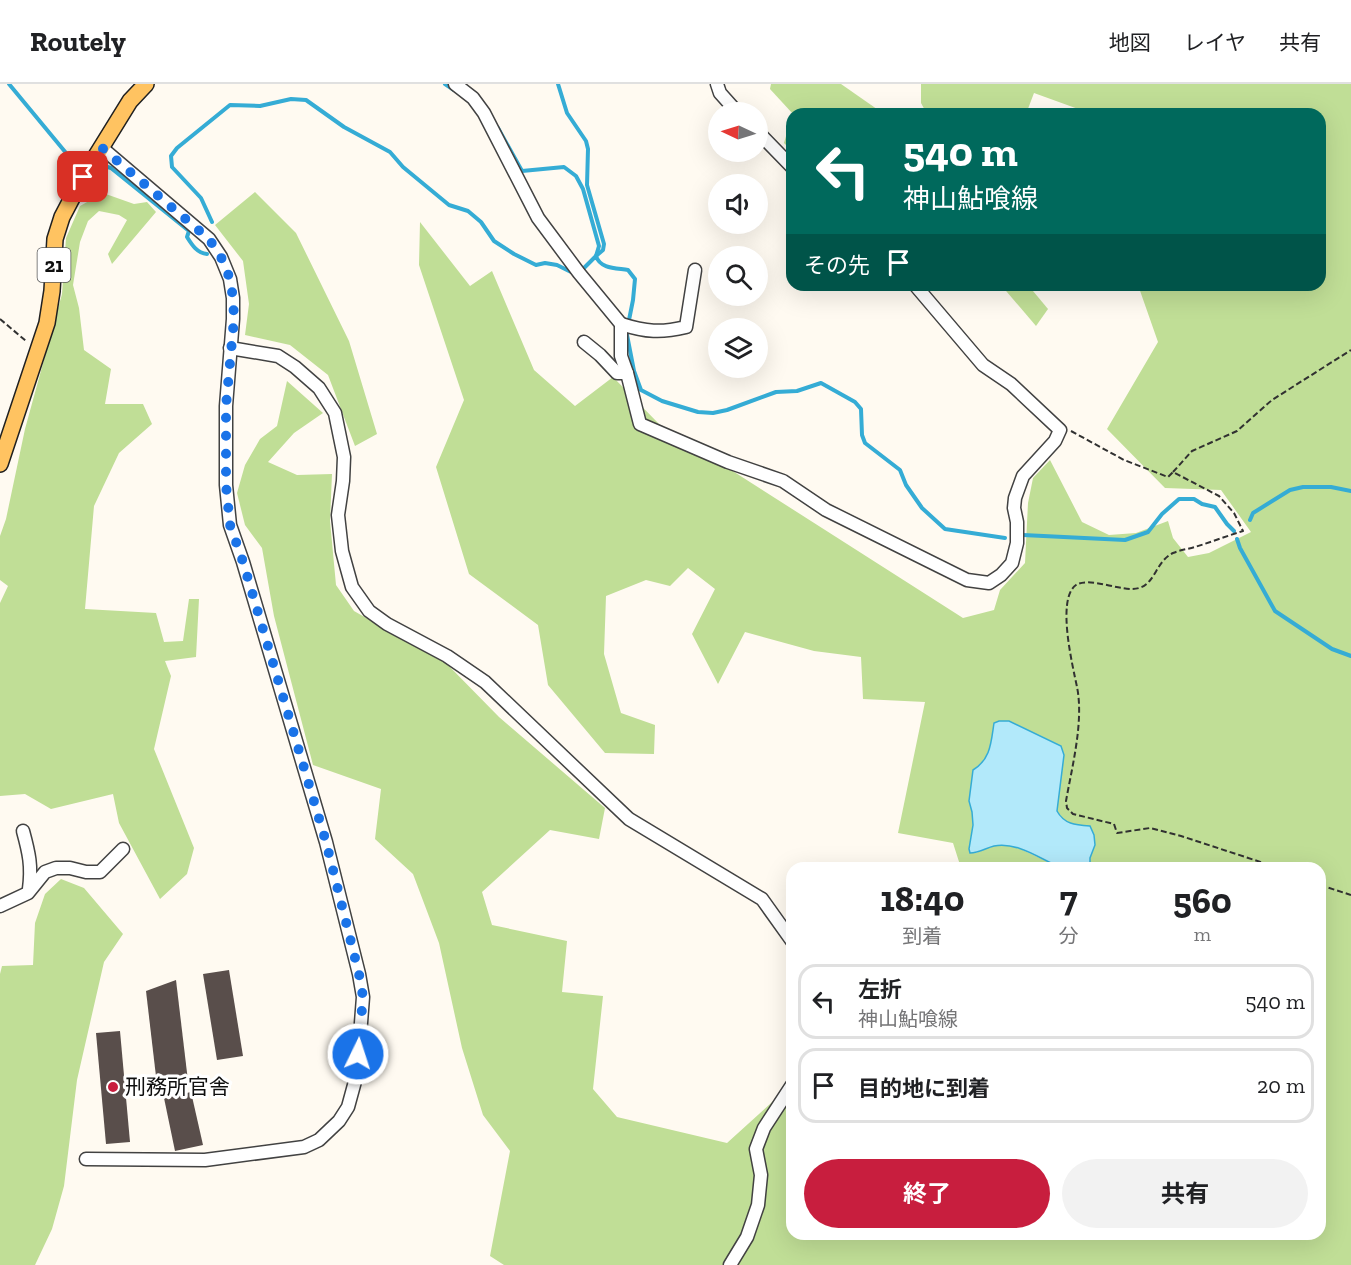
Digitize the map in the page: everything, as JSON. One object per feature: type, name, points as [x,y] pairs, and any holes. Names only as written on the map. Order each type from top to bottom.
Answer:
[{"type":"main road","name":"21","points":[[0,464],[46,322],[52,291],[56,238],[62,217],[83,177],[130,101],[146,84]]},
{"type":"street","points":[[455,84],[473,98],[484,113],[538,218],[576,270],[626,326],[640,330],[668,332],[686,327],[695,270]]},
{"type":"street","points":[[717,84],[720,93],[728,102]]},
{"type":"street","points":[[768,142],[786,161]]},
{"type":"street","points":[[86,1159],[205,1160],[304,1147],[319,1140],[339,1121],[348,1107],[357,1074],[363,997],[326,842],[230,525],[226,485],[226,406],[234,319],[230,279],[221,257],[209,239],[102,148]]},
{"type":"street","points":[[626,326],[621,356],[640,424],[728,462],[783,481],[826,510],[967,580],[989,582],[1001,575],[1012,563],[1017,543],[1015,498],[1023,476],[1055,441],[1060,430],[1011,384],[983,365],[920,291]]},
{"type":"street","points":[[584,342],[616,373],[627,373]]},
{"type":"street","points":[[230,348],[278,356],[319,388],[335,412],[344,457],[338,514],[342,551],[352,586],[369,611],[387,624],[447,656],[485,682],[629,819],[762,899],[786,933]]},
{"type":"street","points":[[23,831],[30,857],[31,873],[28,893]]},
{"type":"street","points":[[0,906],[28,893],[45,872],[56,868],[70,868],[86,872],[100,872],[123,849]]},
{"type":"street","points":[[730,1265],[747,1237],[758,1205],[761,1175],[756,1149],[764,1128],[786,1094]]},
{"type":"path","points":[[0,319],[37,351]]},
{"type":"path","points":[[1060,430],[1072,431],[1124,460],[1168,477],[1192,451],[1237,431],[1272,400],[1351,350]]},
{"type":"path","points":[[1173,472],[1219,495],[1234,513],[1243,531],[1173,553],[1161,562],[1148,584],[1137,589],[1084,582],[1074,586],[1067,603],[1066,627],[1079,699],[1067,808],[1072,814],[1114,824],[1117,833],[1150,828],[1261,862]]},
{"type":"path","points":[[1326,887],[1351,895]]},
{"type":"green space","points":[[771,84],[841,84],[875,108],[787,108],[770,89]]},
{"type":"green space","points":[[921,84],[1351,84],[1351,1265],[504,1265],[490,1256],[510,1151],[483,1115],[462,1048],[439,943],[413,874],[375,839],[381,789],[313,765],[274,616],[262,548],[245,525],[237,493],[245,465],[260,439],[277,426],[287,381],[323,413],[294,433],[268,462],[297,475],[332,474],[330,521],[336,585],[354,611],[447,664],[499,717],[605,808],[599,839],[550,830],[482,892],[492,925],[567,941],[562,992],[603,996],[593,1089],[617,1117],[727,1143],[786,1089],[786,1240],[1326,1240],[1326,862],[1090,862],[1095,845],[1077,825],[1065,822],[1057,811],[1061,746],[1009,721],[999,721],[994,723],[987,755],[973,770],[969,801],[973,825],[969,849],[976,853],[993,846],[1014,846],[1049,862],[959,862],[953,843],[898,833],[925,702],[863,699],[861,657],[814,651],[745,632],[718,684],[692,634],[715,589],[688,568],[670,586],[646,580],[606,596],[604,654],[621,713],[655,725],[654,754],[605,753],[548,685],[538,625],[469,574],[436,467],[464,400],[419,265],[420,222],[470,286],[492,271],[534,370],[575,406],[613,377],[659,424],[963,618],[994,610],[1000,590],[1025,563],[1028,503],[1033,478],[1050,460],[1082,522],[1109,535],[1136,533],[1168,521],[1173,538],[1188,557],[1209,553],[1251,532],[1221,490],[1165,488],[1107,429],[1158,342],[1140,291],[1326,291],[1326,108],[1075,108],[1034,93],[1028,108],[924,108],[921,103]]},
{"type":"green space","points":[[255,192],[296,233],[349,341],[377,434],[355,446],[328,375],[290,345],[245,335],[249,304],[243,261],[215,225]]},
{"type":"green space","points":[[103,193],[134,204],[147,202],[156,212],[112,264],[108,254],[127,220],[119,215],[99,211],[88,221],[80,242],[73,285],[79,308],[84,350],[111,369],[105,404],[143,404],[152,424],[119,453],[94,506],[85,609],[156,613],[164,642],[183,641],[189,599],[199,599],[196,657],[165,661],[171,676],[154,749],[194,848],[187,874],[160,899],[119,823],[113,794],[51,809],[25,794],[0,796],[0,603],[8,586],[0,580],[0,536],[6,519],[25,429],[62,294],[66,238],[80,206]]},
{"type":"green space","points":[[1006,291],[1033,291],[1048,309],[1036,326]]},
{"type":"green space","points":[[61,879],[84,888],[123,934],[104,962],[77,1080],[64,1186],[52,1229],[35,1265],[0,1265],[0,974],[2,966],[33,965],[35,923],[45,894]]},
{"type":"water","points":[[1009,721],[1061,746],[1064,755],[1057,811],[1063,819],[1070,823],[1090,826],[1095,845],[1090,862],[1049,862],[1018,848],[1002,845],[970,853],[973,825],[969,801],[973,770],[987,755],[994,723]]},
{"type":"building","points":[[229,970],[243,1056],[217,1060],[203,974]]},
{"type":"building","points":[[176,980],[188,1081],[157,1085],[146,991]]},
{"type":"building","name":"刑務所官舎","points":[[120,1031],[130,1142],[106,1144],[96,1033]]},
{"type":"building","points":[[191,1092],[203,1145],[175,1151],[164,1098]]},
{"type":"waterway","points":[[9,84],[78,165]]},
{"type":"waterway","points":[[445,84],[454,90]]},
{"type":"waterway","points":[[558,84],[567,113],[586,141],[588,149],[587,185],[604,244],[603,250],[596,256]]},
{"type":"waterway","points":[[212,222],[201,198],[172,167],[171,156],[177,148],[230,105],[260,106],[291,99],[306,100],[344,127],[390,152],[403,167],[449,205],[468,211],[481,222],[494,241],[514,254],[536,265],[545,263],[557,265],[571,272],[584,268],[596,256],[605,266],[628,270],[635,279],[628,325]]},
{"type":"waterway","points":[[498,128],[522,171],[564,167],[576,176],[583,189],[599,246],[596,256]]},
{"type":"waterway","points":[[101,165],[111,168],[189,231],[187,237],[193,246],[207,254]]},
{"type":"waterway","points":[[627,335],[634,371],[641,390],[662,401],[698,412],[713,413],[727,410],[776,392],[797,391],[821,383],[855,402],[861,409],[862,435],[865,443],[900,470],[906,485],[922,508],[945,529],[1005,538]]},
{"type":"waterway","points":[[1250,520],[1253,513],[1290,490],[1303,487],[1331,487],[1351,491]]},
{"type":"waterway","points":[[1023,535],[1125,540],[1148,532],[1162,514],[1179,499],[1194,499],[1202,504],[1215,507],[1234,531]]},
{"type":"waterway","points":[[1237,539],[1275,611],[1332,649],[1351,656]]},
{"type":"place","name":"刑務所官舎","points":[[113,1087]]},
{"type":"route","points":[[83,177],[102,148],[209,239],[221,257],[230,279],[234,319],[226,406],[226,485],[230,525],[326,842],[359,974],[363,997],[358,1054]]}]
